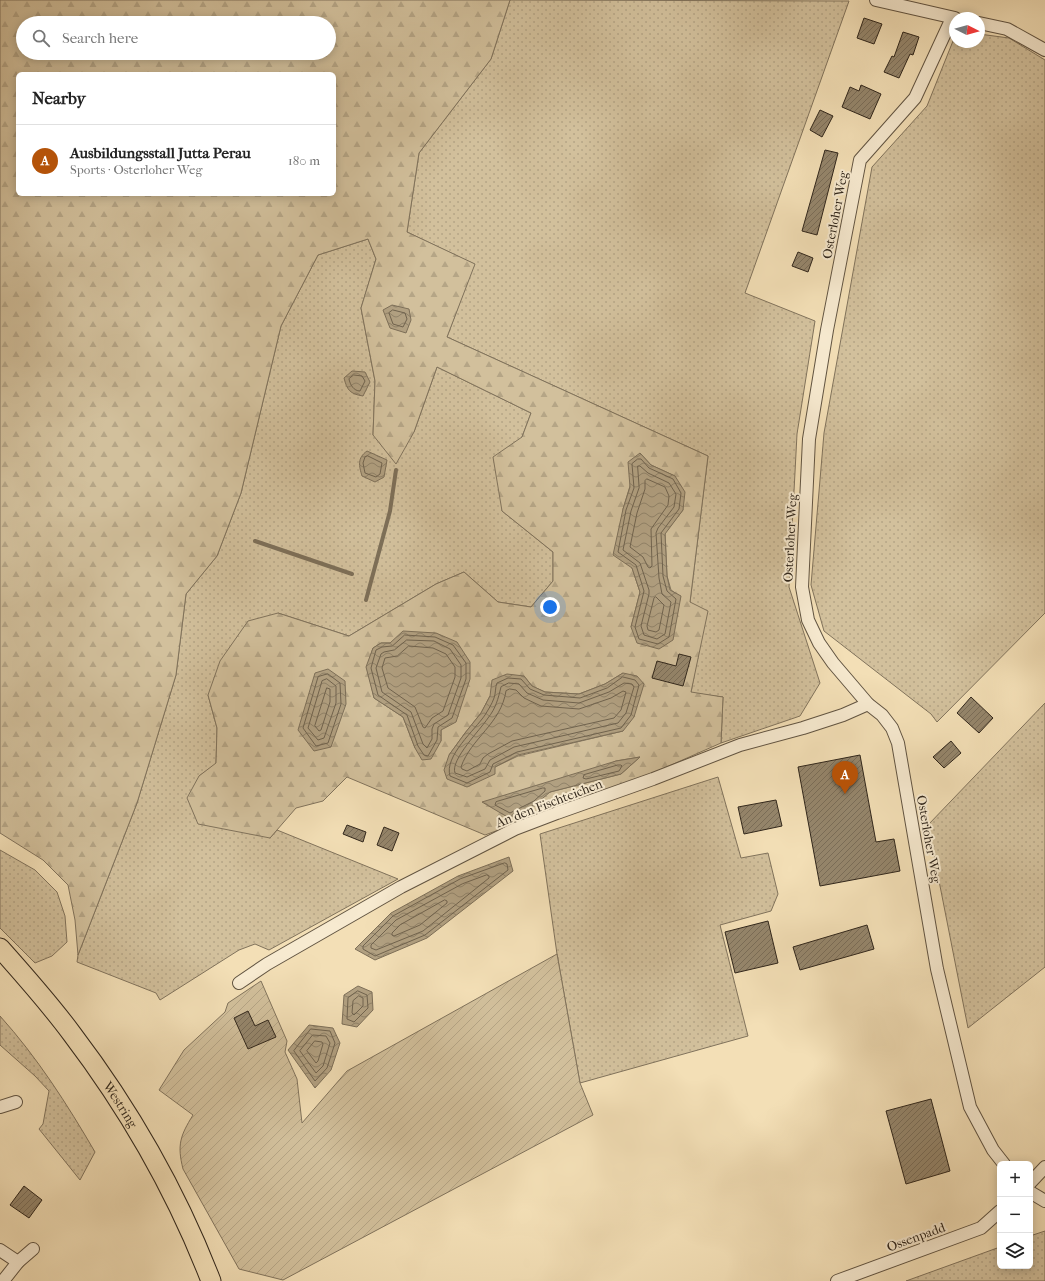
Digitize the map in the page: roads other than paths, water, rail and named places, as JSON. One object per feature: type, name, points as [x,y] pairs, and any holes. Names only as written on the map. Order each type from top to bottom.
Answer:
[{"type":"main road","name":"Westring","points":[[0,948],[35,988],[103,1076],[130,1119],[166,1183],[204,1262],[211,1281]]},
{"type":"street","points":[[876,0],[949,17]]},
{"type":"street","points":[[985,24],[1007,29],[1045,50]]},
{"type":"street","name":"Osterloher Weg","points":[[949,26],[915,98],[860,160],[827,330],[809,439],[802,587],[808,620],[819,643],[833,664],[868,704],[882,715],[892,728],[898,743],[937,969],[970,1107],[993,1150],[1002,1161]]},
{"type":"street","name":"An den Fischteichen","points":[[239,983],[267,964],[401,887],[515,829],[557,812],[653,780],[740,745],[803,728],[843,715],[868,704]]},
{"type":"street","points":[[0,1107],[16,1102]]},
{"type":"street","points":[[1033,1180],[1045,1167]]},
{"type":"street","points":[[1033,1194],[1045,1201]]},
{"type":"street","name":"Ossenpadd","points":[[837,1281],[981,1228],[997,1214]]},
{"type":"street","points":[[3,1281],[18,1262],[33,1249]]},
{"type":"street","points":[[0,1250],[18,1262]]},
{"type":"water","points":[[392,305],[409,309],[411,320],[406,333],[390,328],[383,310]]},
{"type":"water","points":[[352,371],[365,372],[370,382],[363,396],[352,393],[346,386],[344,378]]},
{"type":"water","points":[[367,451],[387,460],[384,477],[375,482],[362,476],[360,459]]},
{"type":"water","points":[[640,453],[651,465],[675,476],[685,492],[683,510],[665,534],[667,576],[670,590],[681,596],[673,640],[659,649],[637,643],[631,627],[640,592],[632,568],[613,555],[623,509],[630,487],[628,462]]},
{"type":"water","points":[[403,631],[436,633],[457,642],[470,662],[470,679],[456,722],[441,730],[441,741],[431,759],[422,760],[415,748],[403,717],[374,698],[366,667],[373,648],[381,643],[390,643]]},
{"type":"water","points":[[328,669],[345,681],[346,704],[331,747],[314,751],[298,730],[315,673]]},
{"type":"water","points":[[623,673],[637,676],[644,684],[634,717],[623,731],[518,755],[495,767],[495,774],[467,787],[447,779],[444,770],[449,755],[481,713],[490,696],[492,680],[507,674],[524,676],[532,686],[545,692],[579,694],[605,684]]},
{"type":"water","points":[[640,757],[621,774],[550,792],[536,804],[509,818],[482,802],[616,761]]},
{"type":"water","points":[[509,857],[513,871],[427,938],[375,960],[355,949],[391,913],[458,876]]},
{"type":"water","points":[[358,986],[372,992],[373,1010],[357,1027],[342,1024],[344,995]]},
{"type":"water","points":[[309,1025],[333,1028],[340,1043],[331,1070],[315,1088],[288,1050]]},
{"type":"waterway","points":[[366,600],[390,511],[396,470]]},
{"type":"waterway","points":[[255,541],[352,574]]},
{"type":"place","name":"Ausbildungsstall Jutta Perau","points":[[845,794]]}]
